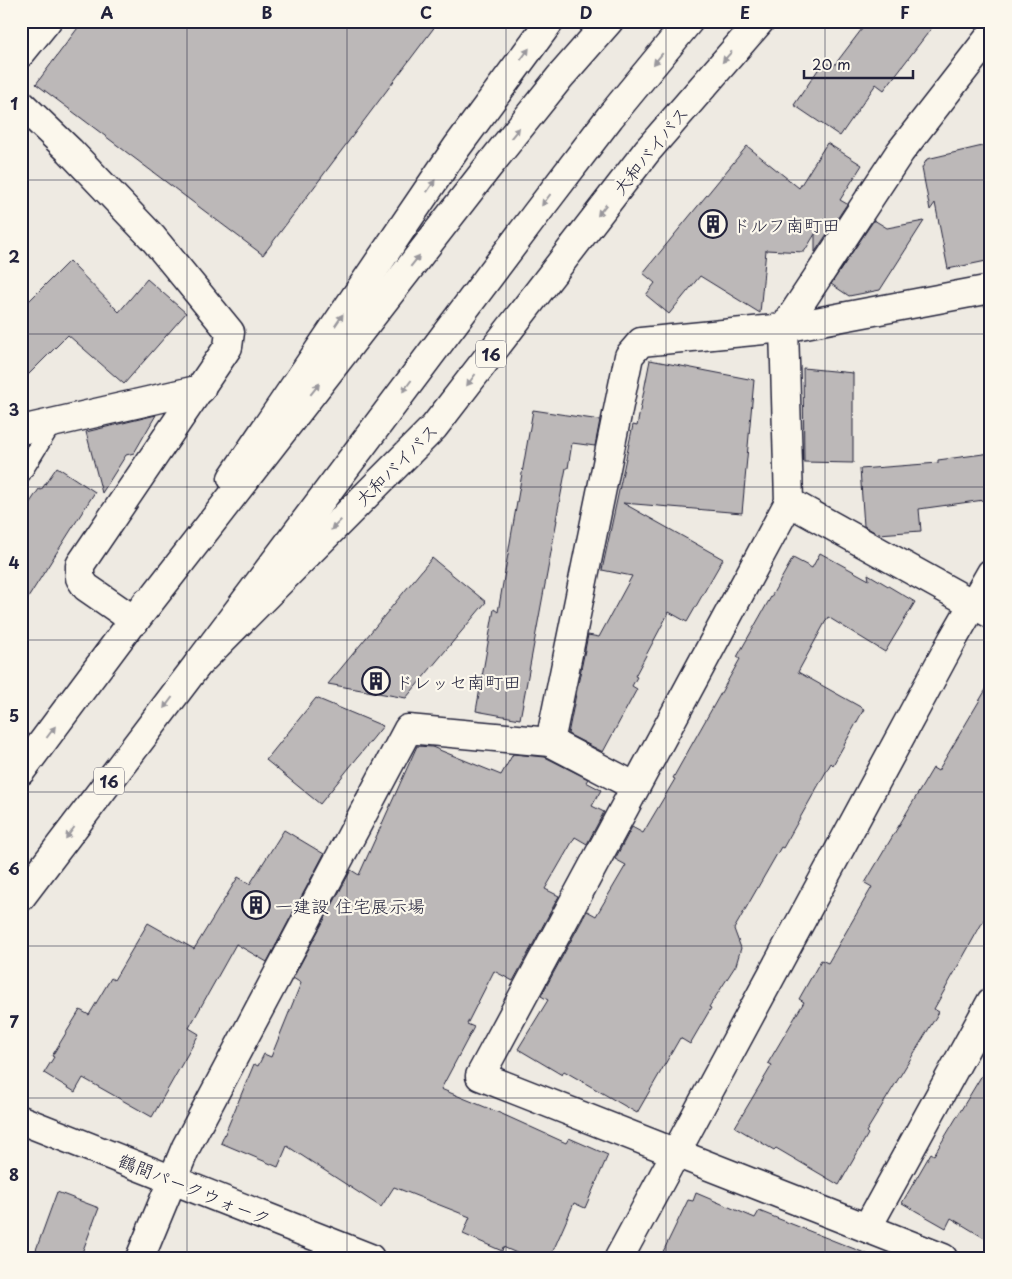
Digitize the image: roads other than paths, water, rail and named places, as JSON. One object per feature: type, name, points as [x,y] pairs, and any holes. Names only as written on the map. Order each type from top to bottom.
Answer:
[{"type":"main road","points":[[21,53],[47,21]]},
{"type":"main road","points":[[135,621],[452,155],[550,21]]},
{"type":"main road","points":[[21,771],[135,621],[488,167],[560,77],[609,21]]},
{"type":"main road","points":[[198,664],[542,206],[610,117],[689,21]]},
{"type":"main road","name":"大和バイパス","points":[[21,897],[198,664],[434,427],[648,151],[760,21]]},
{"type":"main road","points":[[943,1258],[480,1076],[788,502],[784,328],[900,152],[991,35]]},
{"type":"main road","points":[[21,104],[70,151],[153,238],[230,332],[228,347],[201,389],[80,565],[80,578],[86,587],[135,621]]},
{"type":"main road","points":[[550,742],[629,356],[641,342],[784,328],[991,289]]},
{"type":"main road","points":[[21,430],[201,389]]},
{"type":"main road","points":[[788,502],[982,609]]},
{"type":"main road","points":[[619,1258],[676,1153],[982,609],[991,573]]},
{"type":"main road","points":[[140,1258],[171,1180],[195,1129],[408,729],[550,742],[634,786]]},
{"type":"main road","points":[[867,1228],[991,1002]]},
{"type":"main road","name":"鶴間パークウォーク","points":[[21,1120],[370,1258]]},
{"type":"lane","points":[[21,474],[52,424]]},
{"type":"place","name":"ドルフ南町田","points":[[713,224]]},
{"type":"place","name":"ドレッセ南町田","points":[[376,681]]},
{"type":"place","name":"一建設 住宅展示場","points":[[256,905]]}]
